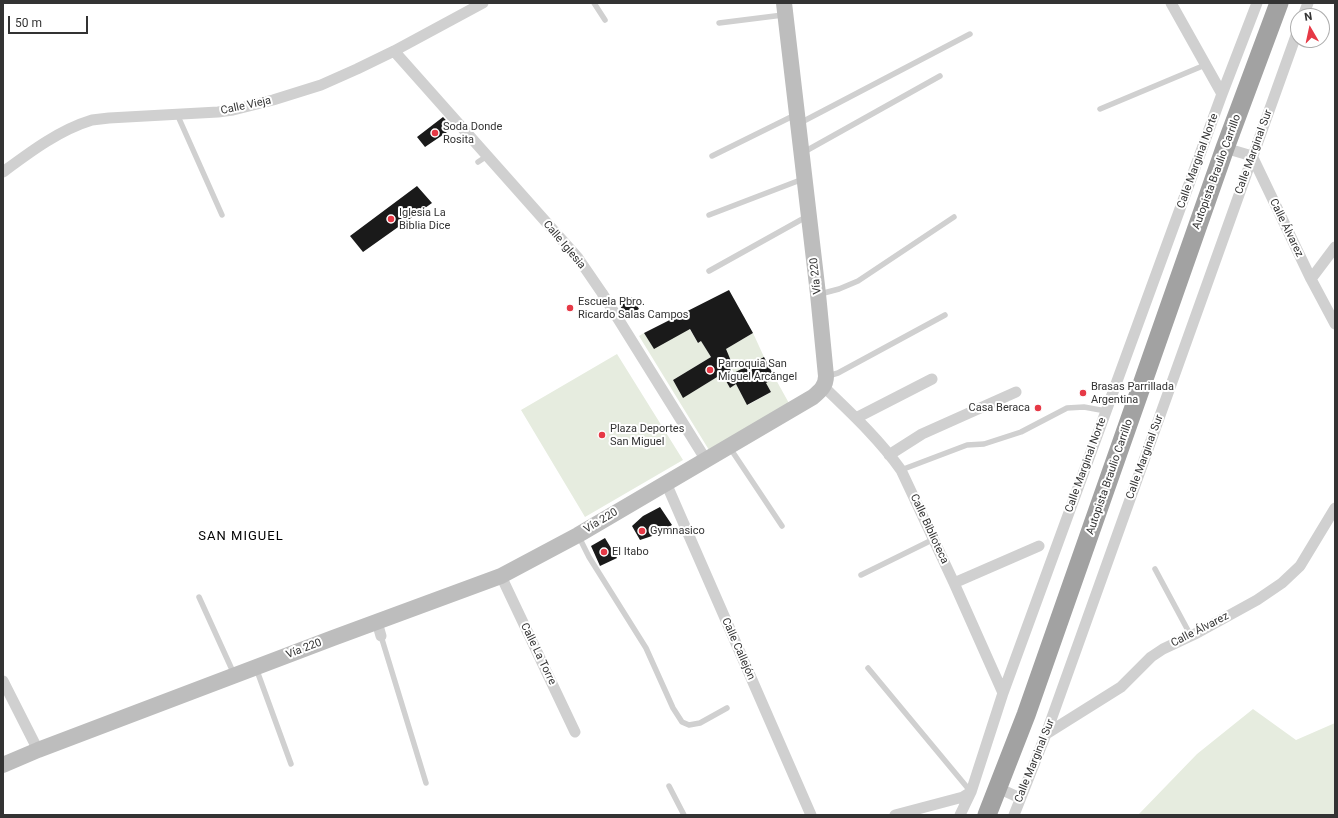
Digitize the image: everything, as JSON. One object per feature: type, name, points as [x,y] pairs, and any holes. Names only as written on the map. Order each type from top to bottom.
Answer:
[{"type":"highway","name":"Autopista Braulio Carrillo","points":[[987,815],[1026,714],[1225,148],[1279,3]]},
{"type":"main road","name":"Vía 220","points":[[3,765],[38,750],[256,668],[379,629],[501,576],[578,535],[813,397],[825,382],[818,294],[785,9]]},
{"type":"street","name":"Calle Vieja","points":[[3,172],[38,146],[86,122],[109,118],[233,110],[273,100],[321,85],[394,51],[483,3]]},
{"type":"street","points":[[1171,3],[1222,94]]},
{"type":"street","name":"Calle Marginal Norte","points":[[960,815],[970,792],[1003,693],[1106,411],[1222,94],[1257,3]]},
{"type":"street","name":"Calle Marginal Sur","points":[[1014,815],[1046,734],[1291,48]]},
{"type":"street","name":"Calle Iglesia","points":[[394,51],[483,159],[578,258],[602,292],[706,460]]},
{"type":"street","points":[[1225,148],[1252,156]]},
{"type":"street","name":"Calle Álvarez","points":[[1252,156],[1311,279],[1335,324]]},
{"type":"street","points":[[1311,279],[1335,247]]},
{"type":"street","points":[[856,418],[932,380]]},
{"type":"street","name":"Calle Biblioteca","points":[[825,382],[901,470],[954,582],[1003,693]]},
{"type":"street","points":[[889,455],[922,434],[1016,392]]},
{"type":"street","name":"Calle Callejón","points":[[666,483],[811,815]]},
{"type":"street","name":"Calle Álvarez","points":[[1046,734],[1121,687],[1157,653],[1191,636],[1264,595],[1292,574],[1300,566],[1335,508]]},
{"type":"street","points":[[954,582],[1039,546]]},
{"type":"street","name":"Calle La Torre","points":[[501,576],[575,732]]},
{"type":"street","points":[[3,682],[38,750]]},
{"type":"street","points":[[998,788],[1020,798]]},
{"type":"street","points":[[895,815],[963,797],[970,792]]},
{"type":"lane","points":[[594,3],[605,20]]},
{"type":"lane","points":[[719,23],[785,9]]},
{"type":"lane","points":[[712,156],[798,119],[970,34]]},
{"type":"lane","points":[[1100,109],[1205,65]]},
{"type":"lane","points":[[802,153],[940,76]]},
{"type":"lane","points":[[177,114],[222,215]]},
{"type":"lane","points":[[709,215],[805,178]]},
{"type":"lane","points":[[709,271],[809,215]]},
{"type":"lane","points":[[818,294],[839,289],[858,281],[954,217]]},
{"type":"lane","points":[[825,382],[838,373],[945,315]]},
{"type":"lane","points":[[901,470],[967,445],[984,444],[1021,432],[1067,408],[1084,407],[1106,411]]},
{"type":"lane","points":[[728,446],[782,526]]},
{"type":"lane","points":[[578,535],[589,557],[646,648],[673,708],[682,722],[689,725],[700,723],[726,708]]},
{"type":"lane","points":[[861,575],[934,539]]},
{"type":"lane","points":[[1155,569],[1191,636]]},
{"type":"lane","points":[[199,597],[235,676]]},
{"type":"lane","points":[[379,629],[426,783]]},
{"type":"lane","points":[[256,668],[292,764]]},
{"type":"lane","points":[[868,668],[970,792]]},
{"type":"lane","points":[[669,786],[684,815]]},
{"type":"shaded area","points":[[681,315],[698,343],[744,317],[747,323],[703,344],[711,357],[673,380],[684,397],[722,374],[730,388],[736,384],[748,405],[771,392],[766,383],[775,378],[790,405],[709,450],[639,336],[644,333],[654,348]]},
{"type":"shaded area","points":[[753,333],[764,357],[742,369],[737,378],[731,368],[730,358],[728,355],[721,352]]},
{"type":"shaded area","name":"Plaza Deportes San Miguel","points":[[617,354],[683,460],[585,517],[521,410]]},
{"type":"shaded area","points":[[1253,709],[1296,740],[1335,723],[1335,815],[1138,815],[1197,754]]},
{"type":"building","name":"Soda Donde Rosita","points":[[443,117],[453,128],[425,147],[417,137]]},
{"type":"building","name":"Iglesia La Biblia Dice","points":[[417,186],[432,203],[363,252],[350,236]]},
{"type":"building","points":[[729,290],[753,333],[726,349],[731,361],[730,375],[764,357],[775,378],[766,383],[771,392],[747,405],[736,384],[730,388],[722,374],[683,398],[673,380],[711,357],[701,341],[698,343],[690,329],[654,349],[644,333]]},
{"type":"building","points":[[632,297],[639,309],[627,316],[620,306]]},
{"type":"building","points":[[660,507],[672,525],[655,535],[640,540],[632,526],[643,516]]},
{"type":"building","name":"El Itabo","points":[[605,538],[617,558],[600,566],[591,546]]},
{"type":"place","name":"Soda Donde Rosita","points":[[435,133]]},
{"type":"place","name":"Iglesia La Biblia Dice","points":[[391,219]]},
{"type":"place","name":"Escuela Pbro. Ricardo Salas Campos","points":[[570,308]]},
{"type":"place","name":"Parroquia San Miguel Arcángel","points":[[710,370]]},
{"type":"place","name":"Brasas Parrillada Argentina","points":[[1083,393]]},
{"type":"place","name":"Casa Beraca","points":[[1038,408]]},
{"type":"place","name":"Plaza Deportes San Miguel","points":[[602,435]]},
{"type":"place","name":"Gymnasico","points":[[642,531]]},
{"type":"place","name":"El Itabo","points":[[604,552]]},
{"type":"district","name":"SAN MIGUEL","points":[[241,537]]}]
